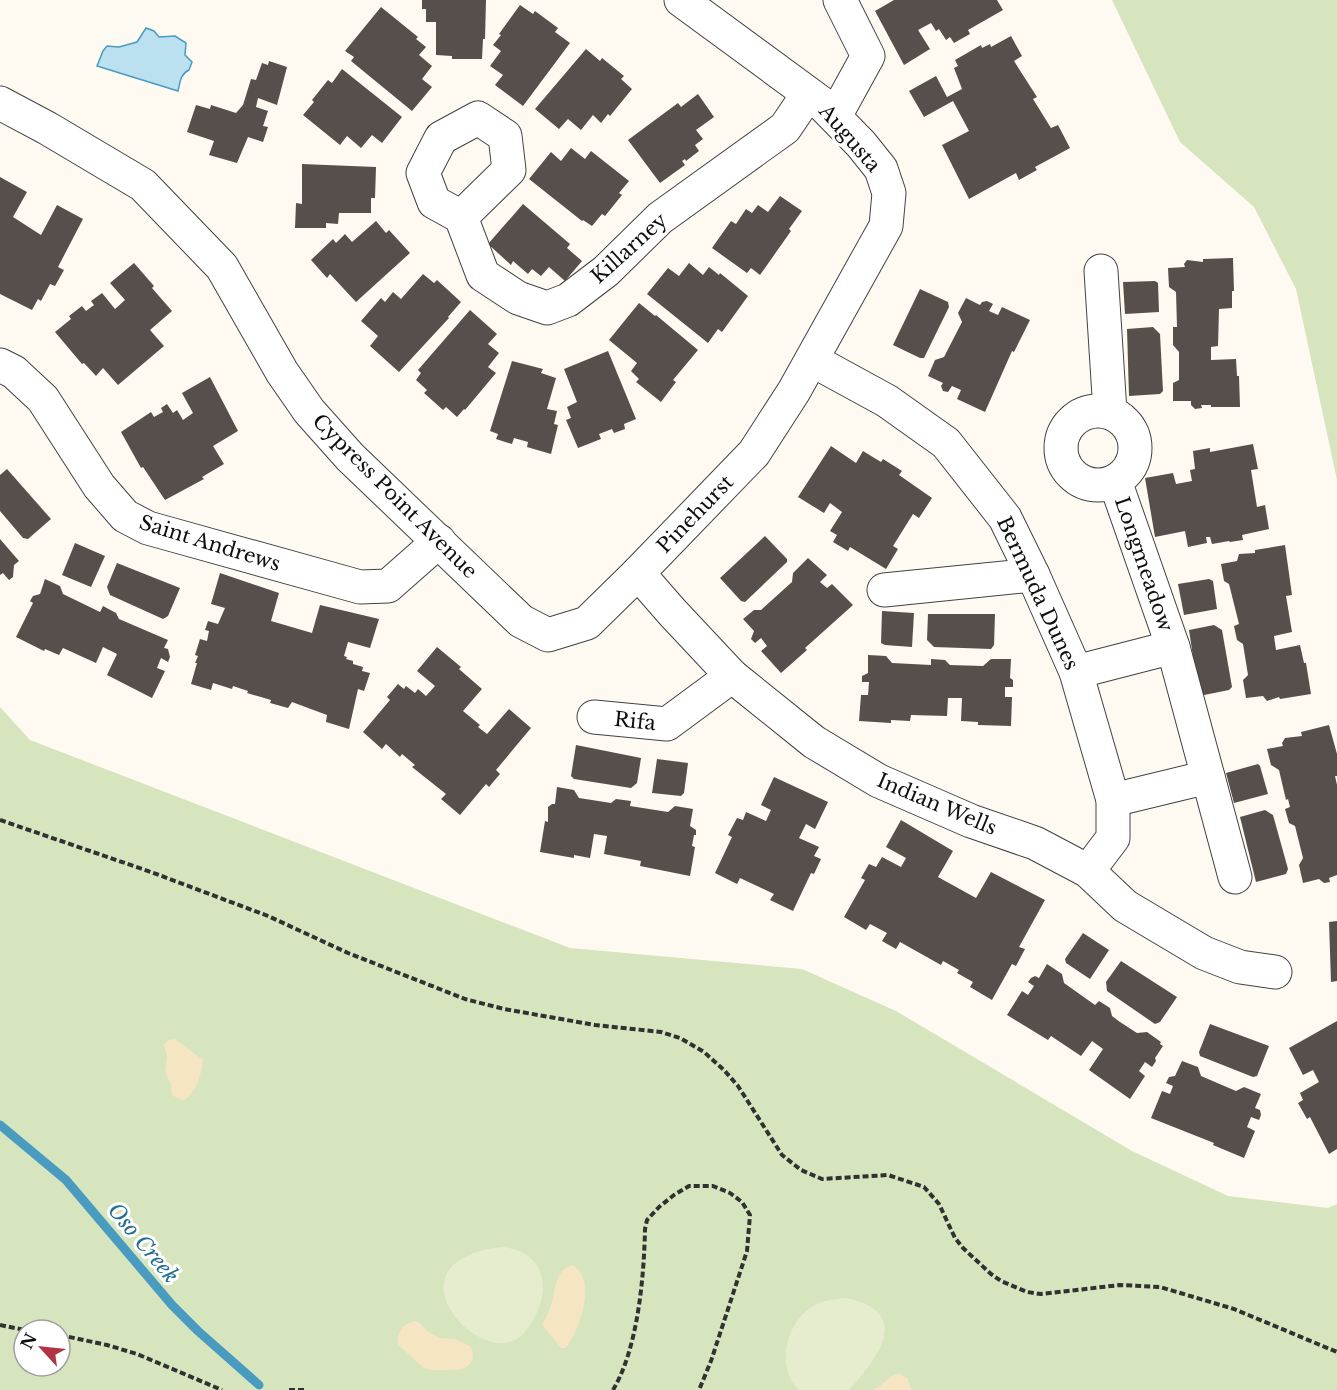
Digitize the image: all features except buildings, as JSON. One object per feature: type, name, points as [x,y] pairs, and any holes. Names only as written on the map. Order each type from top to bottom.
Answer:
[{"type":"street","name":"Augusta","points":[[681,0],[820,102],[881,169],[889,194],[886,226],[812,360]]},
{"type":"street","points":[[835,116],[868,56],[840,0]]},
{"type":"street","name":"Killarney","points":[[461,217],[483,275],[518,298],[547,308],[568,300],[606,271],[660,218],[785,128],[808,94]]},
{"type":"street","name":"Cypress Point Avenue","points":[[0,103],[143,185],[222,267],[282,372],[309,411],[350,457],[521,621],[548,635]]},
{"type":"street","points":[[1101,271],[1110,412]]},
{"type":"street","name":"Pinehurst","points":[[548,635],[587,623],[754,453],[812,360]]},
{"type":"street","name":"Bermuda Dunes","points":[[812,360],[887,401],[946,443],[1005,518],[1034,575],[1076,672],[1113,800],[1113,838],[1088,871]]},
{"type":"street","name":"Saint Andrews","points":[[0,364],[14,372],[43,399],[99,486],[125,516],[148,528],[360,587],[388,586],[439,541]]},
{"type":"street","points":[[1097,410],[1110,412],[1125,422],[1132,432],[1135,447],[1133,460],[1125,474],[1115,481],[1100,485],[1087,483],[1077,478],[1068,469],[1061,448],[1063,435],[1072,421],[1082,414],[1097,410]]},
{"type":"street","name":"Longmeadow","points":[[1115,481],[1173,647],[1235,877]]},
{"type":"street","name":"Indian Wells","points":[[638,573],[732,676],[814,742],[879,781],[971,821],[1035,843],[1088,871],[1125,906],[1204,953],[1240,967],[1275,972]]},
{"type":"street","points":[[884,590],[1034,575]]},
{"type":"street","name":"Longmeadow","points":[[1076,672],[1173,647]]},
{"type":"street","name":"Rifa","points":[[594,717],[667,724],[732,676]]},
{"type":"street","points":[[1113,800],[1208,777]]},
{"type":"path","points":[[0,820],[151,872],[268,916],[348,953],[465,999],[516,1012],[595,1025],[661,1032],[680,1038],[704,1052],[724,1070],[738,1086],[782,1155],[801,1170],[822,1179],[888,1175],[924,1186],[939,1204],[955,1238],[963,1248],[991,1274],[1013,1286],[1041,1294],[1120,1285],[1160,1287],[1234,1308],[1337,1352]]},
{"type":"path","points":[[613,1390],[623,1369],[639,1310],[647,1220],[674,1195],[689,1186],[713,1186],[730,1192],[742,1202],[750,1215],[749,1235],[747,1251],[734,1292],[699,1390]]},
{"type":"path","points":[[72,1338],[137,1354],[222,1390]]},
{"type":"path","points":[[289,1390],[304,1390]]},
{"type":"green space","points":[[1112,0],[1337,0],[1337,480],[1296,289],[1254,207],[1180,142]]},
{"type":"green space","points":[[0,707],[30,740],[570,948],[802,969],[896,1011],[1132,1151],[1228,1196],[1328,1208],[1337,1204],[1337,1390],[0,1390]]},
{"type":"green space","points":[[503,1247],[517,1250],[536,1263],[543,1284],[539,1308],[533,1320],[521,1336],[508,1343],[484,1339],[463,1325],[448,1304],[444,1290],[445,1278],[460,1260],[473,1253]]},
{"type":"green space","points":[[846,1298],[867,1305],[879,1314],[884,1325],[884,1337],[879,1350],[871,1364],[849,1390],[799,1390],[788,1370],[786,1348],[789,1336],[801,1316],[814,1305],[828,1300]]},
{"type":"sand","points":[[175,1039],[203,1060],[195,1088],[183,1101],[172,1095],[171,1084],[165,1072],[167,1056],[164,1045],[169,1040]]},
{"type":"sand","points":[[573,1265],[580,1272],[584,1282],[584,1306],[571,1340],[566,1348],[561,1348],[542,1325],[560,1275],[563,1270]]},
{"type":"sand","points":[[415,1321],[439,1338],[456,1339],[470,1346],[473,1354],[472,1361],[463,1369],[458,1370],[432,1370],[421,1366],[398,1345],[401,1330],[407,1324]]},
{"type":"sand","points":[[898,1373],[907,1378],[912,1390],[873,1390],[891,1376]]},
{"type":"water","points":[[146,28],[154,31],[159,37],[175,36],[186,43],[185,55],[192,62],[189,70],[182,76],[178,91],[97,66],[107,46],[119,47],[137,42]]},
{"type":"waterway","name":"Oso Creek","points":[[0,1125],[66,1180],[172,1305],[259,1385]]}]
